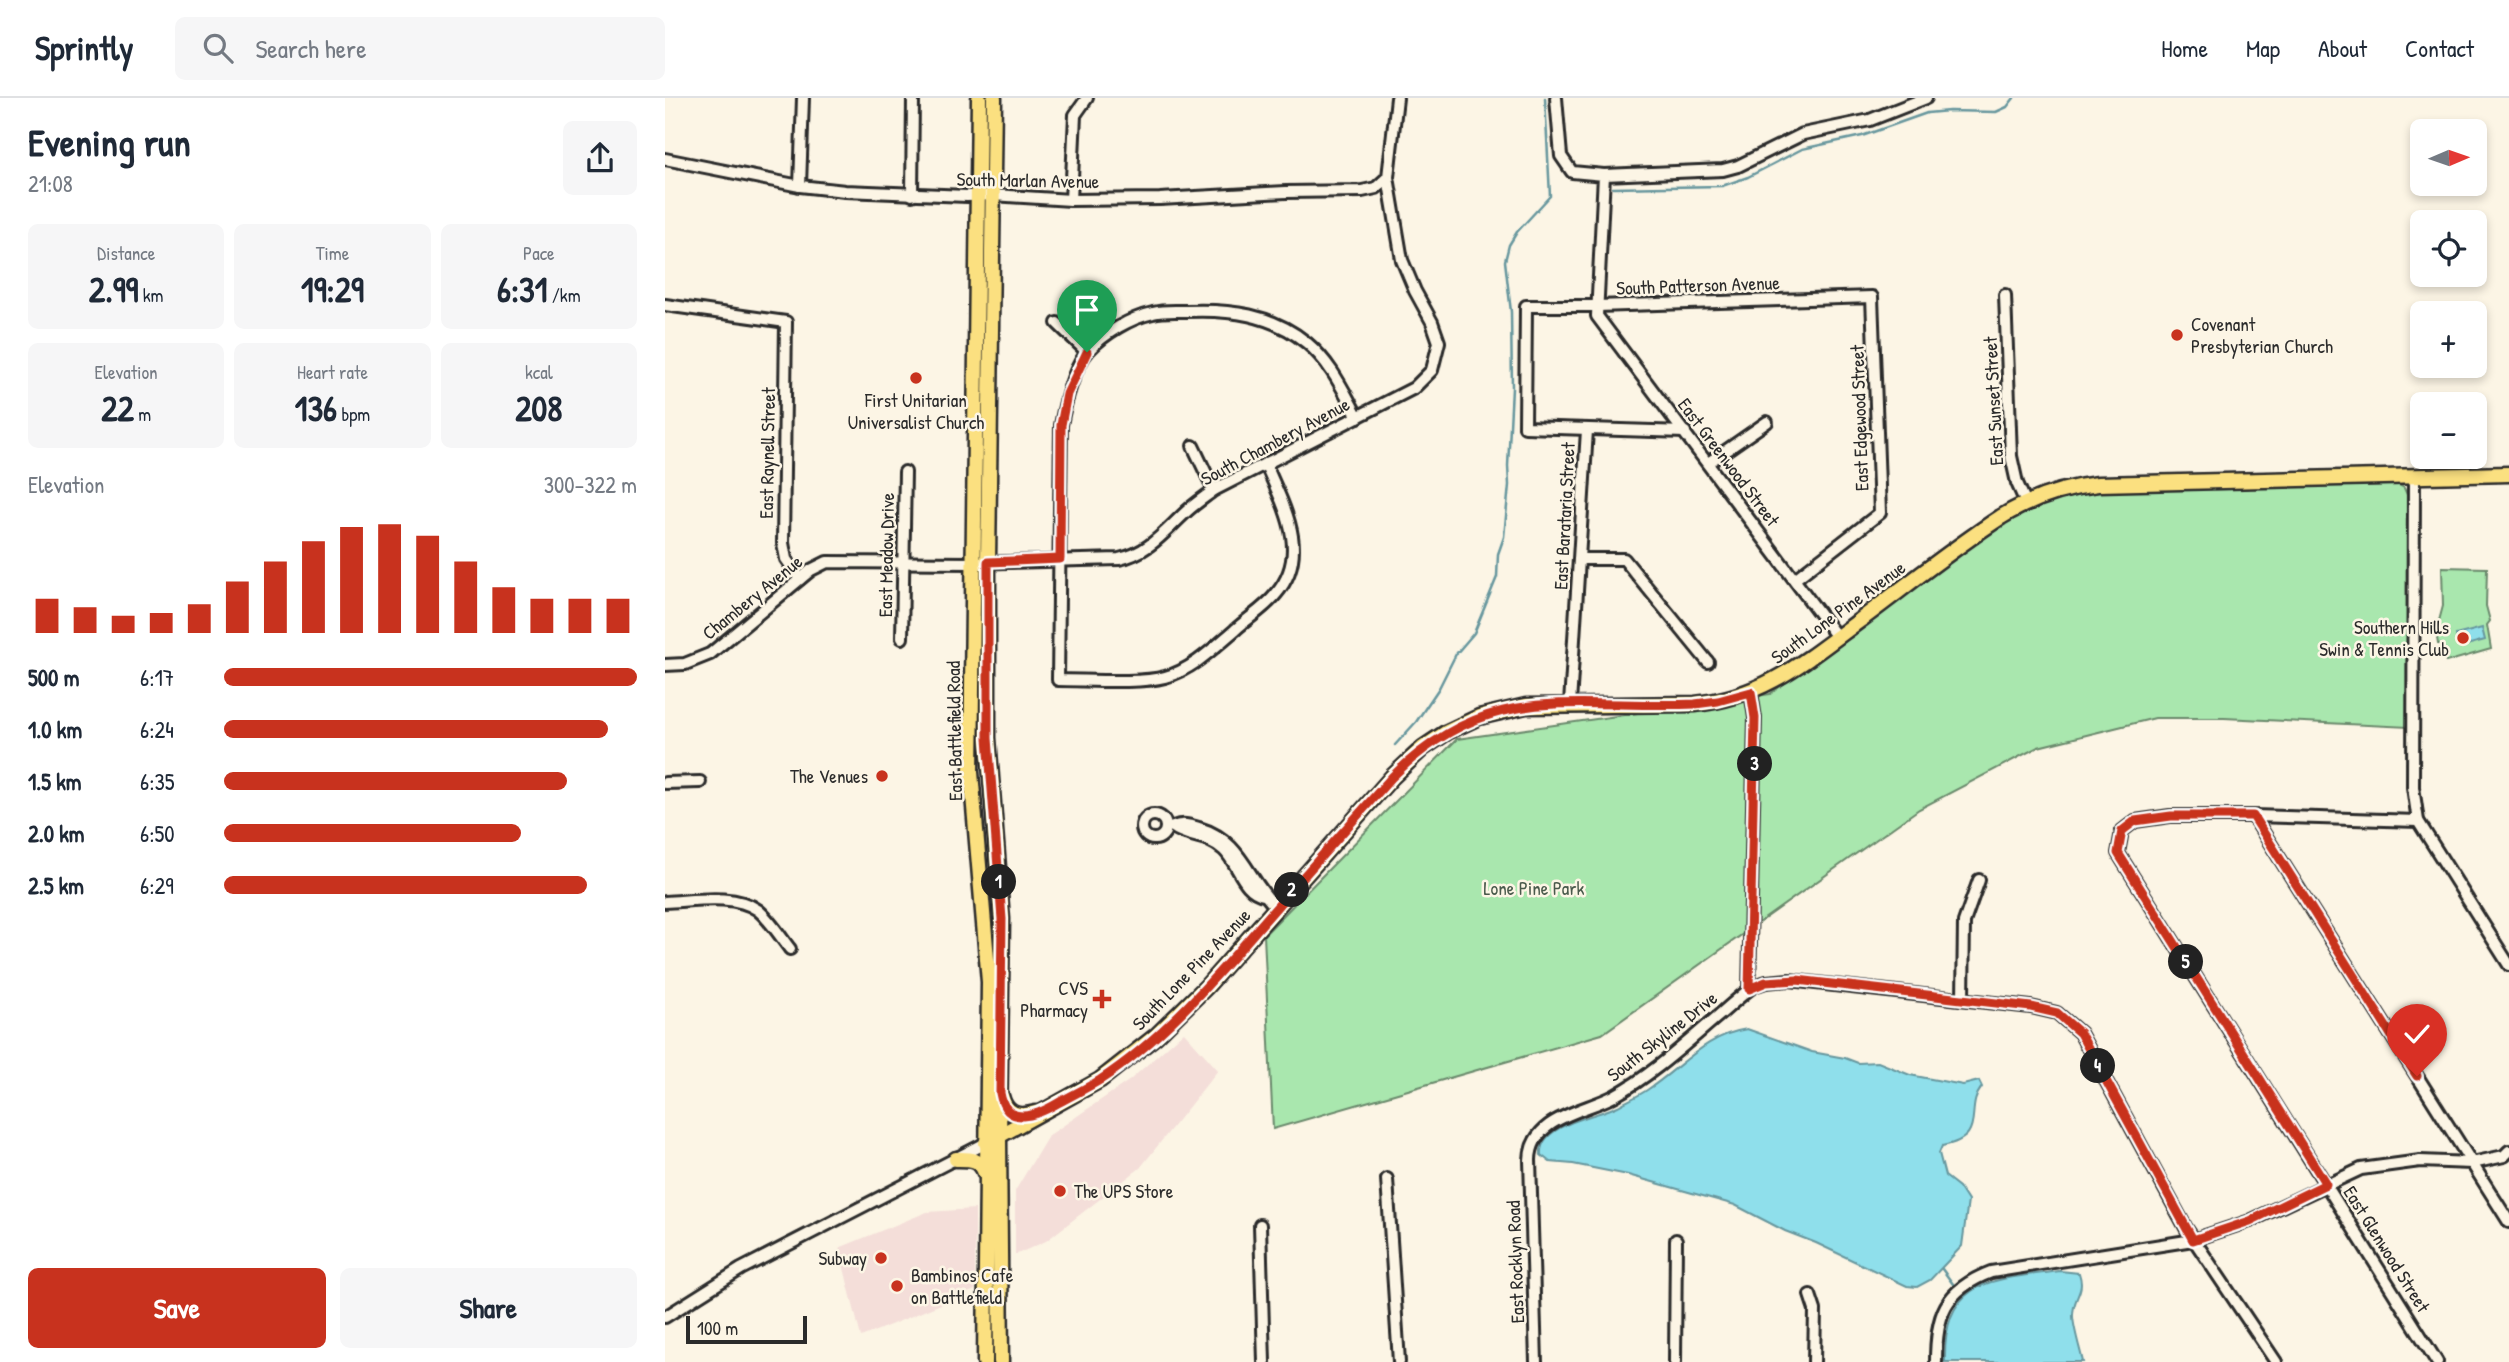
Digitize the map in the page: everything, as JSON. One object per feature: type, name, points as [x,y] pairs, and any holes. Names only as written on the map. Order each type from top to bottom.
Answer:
[{"type":"main road","name":"East Battlefield Road","points":[[979,98],[977,197],[981,562],[988,738],[1002,919],[1000,1093],[986,1179],[985,1362]]},
{"type":"main road","name":"East Battlefield Road","points":[[994,98],[981,562],[971,772],[989,982],[1001,1362]]},
{"type":"main road","name":"South Lone Pine Avenue","points":[[992,1140],[1100,1080],[1165,1028],[1206,987],[1392,777],[1435,740],[1468,722],[1502,710],[1538,705],[1695,704],[1751,692],[1793,670],[1989,525],[2026,503],[2061,490],[2098,484],[2509,474]]},
{"type":"main road","points":[[1000,1093],[1006,1110],[1013,1115],[1031,1115],[1050,1108]]},
{"type":"main road","points":[[956,1159],[975,1159],[981,1164],[986,1179]]},
{"type":"street","points":[[800,186],[803,98]]},
{"type":"street","points":[[912,195],[913,98]]},
{"type":"street","points":[[1072,200],[1075,115],[1087,98]]},
{"type":"street","points":[[1388,177],[1397,98]]},
{"type":"street","points":[[1556,98],[1561,156],[1565,164],[1572,172],[1604,175],[1723,170],[1738,166],[1803,134],[1870,120],[1926,98]]},
{"type":"street","name":"South Marlan Avenue","points":[[665,159],[800,186],[912,195],[993,195],[1072,200],[1362,191],[1375,188],[1388,177]]},
{"type":"street","points":[[1597,306],[1604,175]]},
{"type":"street","name":"South Chambery Avenue","points":[[981,562],[1119,559],[1134,556],[1148,548],[1189,509],[1214,490],[1266,466],[1414,388],[1431,370],[1439,342],[1402,260],[1388,177]]},
{"type":"street","name":"East Sunset Street","points":[[2005,295],[2011,456],[2026,503]]},
{"type":"street","name":"South Patterson Avenue","points":[[1526,306],[1872,297]]},
{"type":"street","name":"East Edgewood Street","points":[[1795,579],[1880,513],[1872,297]]},
{"type":"street","name":"East Raynell Street","points":[[665,305],[786,322],[783,543],[786,559],[800,579]]},
{"type":"street","name":"East Barataria Street","points":[[1526,306],[1525,426],[1587,430],[1570,704]]},
{"type":"street","name":"East Greenwood Street","points":[[1597,306],[1597,316],[1837,637]]},
{"type":"street","points":[[1266,466],[1290,521],[1293,541],[1293,561],[1275,595],[1205,656],[1166,677],[1144,680],[1058,680],[1061,425],[1067,394],[1087,352],[1111,332],[1154,312],[1215,310],[1250,314],[1280,325],[1306,342],[1321,356],[1328,363],[1358,417]]},
{"type":"street","points":[[1057,323],[1087,352]]},
{"type":"street","points":[[1708,463],[1767,422]]},
{"type":"street","points":[[1587,430],[1685,432]]},
{"type":"street","points":[[1193,446],[1214,490]]},
{"type":"street","name":"East Meadow Drive","points":[[902,638],[905,472]]},
{"type":"street","points":[[2414,476],[2413,787],[2418,821],[2509,965]]},
{"type":"street","points":[[1580,559],[1624,559],[1708,662]]},
{"type":"street","name":"Chambery Avenue","points":[[665,665],[692,662],[710,654],[800,579],[827,562],[981,562]]},
{"type":"street","points":[[1749,989],[1755,731],[1751,692]]},
{"type":"street","points":[[665,783],[699,782]]},
{"type":"street","name":"East Glenwood Street","points":[[2253,816],[2171,816],[2135,821],[2122,831],[2118,853],[2437,1362]]},
{"type":"street","points":[[2253,816],[2418,821]]},
{"type":"street","points":[[2253,816],[2509,1222]]},
{"type":"street","points":[[1169,827],[1191,825],[1211,831],[1223,844],[1235,848],[1254,886],[1262,888],[1264,895],[1276,907]]},
{"type":"street","points":[[1963,999],[1964,922],[1979,880]]},
{"type":"street","points":[[665,902],[729,900],[747,904],[762,914],[790,949]]},
{"type":"street","name":"South Skyline Drive","points":[[1529,1160],[1535,1139],[1548,1125],[1600,1102],[1634,1083],[1684,1045],[1749,989],[1766,982],[1797,980],[2031,1007],[2057,1013],[2080,1033],[2193,1240]]},
{"type":"street","name":"South Lone Pine Avenue","points":[[665,1317],[741,1269],[992,1140]]},
{"type":"street","points":[[1936,1362],[1936,1333],[1945,1306],[1968,1283],[1991,1272],[2193,1240],[2250,1221],[2361,1169],[2420,1161],[2472,1163],[2504,1156],[2509,1151]]},
{"type":"street","name":"East Rocklyn Road","points":[[1529,1160],[1536,1362]]},
{"type":"street","points":[[1387,1179],[1399,1362]]},
{"type":"street","points":[[1260,1225],[1264,1362]]},
{"type":"street","points":[[1675,1362],[1676,1240]]},
{"type":"street","points":[[2193,1240],[2276,1362]]},
{"type":"street","points":[[1810,1295],[1815,1310],[1814,1362]]},
{"type":"shaded area","points":[[1184,1032],[1218,1070],[1140,1168],[1046,1241],[1015,1255],[1015,1191],[1048,1136],[1130,1080]]},
{"type":"shaded area","points":[[975,1209],[975,1290],[861,1337],[839,1248],[927,1212]]},
{"type":"green space","name":"Lone Pine Park","points":[[2397,484],[2404,488],[2408,497],[2409,727],[2224,718],[2155,718],[2038,747],[1919,809],[1602,1034],[1273,1129],[1264,935],[1457,739],[1770,694],[1988,531],[2023,510],[2080,491]]},
{"type":"green space","points":[[2442,567],[2487,568],[2486,606],[2490,621],[2487,625],[2491,649],[2446,662],[2436,632],[2443,606]]},
{"type":"water","points":[[2482,628],[2485,640],[2459,647],[2456,635]]},
{"type":"water","points":[[1747,1029],[1812,1052],[1858,1063],[1878,1062],[1910,1075],[1963,1085],[1979,1081],[1982,1087],[1974,1105],[1970,1129],[1956,1142],[1942,1146],[1939,1153],[1945,1176],[1959,1187],[1968,1201],[1962,1246],[1930,1280],[1917,1287],[1907,1286],[1785,1231],[1735,1205],[1628,1175],[1550,1162],[1541,1155],[1543,1144],[1558,1129],[1618,1106],[1644,1092],[1706,1045],[1732,1032]]},
{"type":"water","points":[[2060,1271],[2079,1273],[2081,1280],[2073,1317],[2083,1362],[1945,1362],[1947,1334],[1953,1313],[1963,1298],[1994,1281]]},
{"type":"waterway","points":[[1395,745],[1416,722],[1439,688],[1456,654],[1474,633],[1497,577],[1509,485],[1512,388],[1511,312],[1505,261],[1509,245],[1517,232],[1550,196],[1545,98]]},
{"type":"waterway","points":[[1613,188],[1722,186],[1748,177],[1802,149],[1862,136],[1927,113],[1996,112],[2007,107],[2014,98]]},
{"type":"waterway","points":[[1942,1269],[1953,1284]]},
{"type":"place","name":"Covenant Presbyterian Church","points":[[2177,335]]},
{"type":"place","name":"First Unitarian Universalist Church","points":[[916,378]]},
{"type":"place","name":"Southern Hills Swin & Tennis Club","points":[[2463,638]]},
{"type":"place","name":"The Venues","points":[[882,776]]},
{"type":"place","name":"CVS Pharmacy","points":[[1102,999]]},
{"type":"place","name":"The UPS Store","points":[[1060,1191]]},
{"type":"place","name":"Subway","points":[[881,1258]]},
{"type":"place","name":"Bambinos Cafe on Battlefield","points":[[897,1286]]},
{"type":"route","points":[[1087,352],[1067,394],[1061,425],[1060,559],[988,562],[988,738],[1002,919],[1000,1093],[1006,1110],[1013,1115],[1031,1115],[1050,1108],[1100,1080],[1156,1036],[1206,987],[1392,777],[1423,748],[1447,732],[1479,717],[1526,706],[1695,704],[1751,692],[1755,718],[1749,989],[1766,982],[1797,980],[2031,1007],[2057,1013],[2080,1033],[2193,1240],[2228,1229],[2326,1184],[2118,853],[2122,831],[2135,821],[2171,816],[2253,816],[2417,1076]]}]
